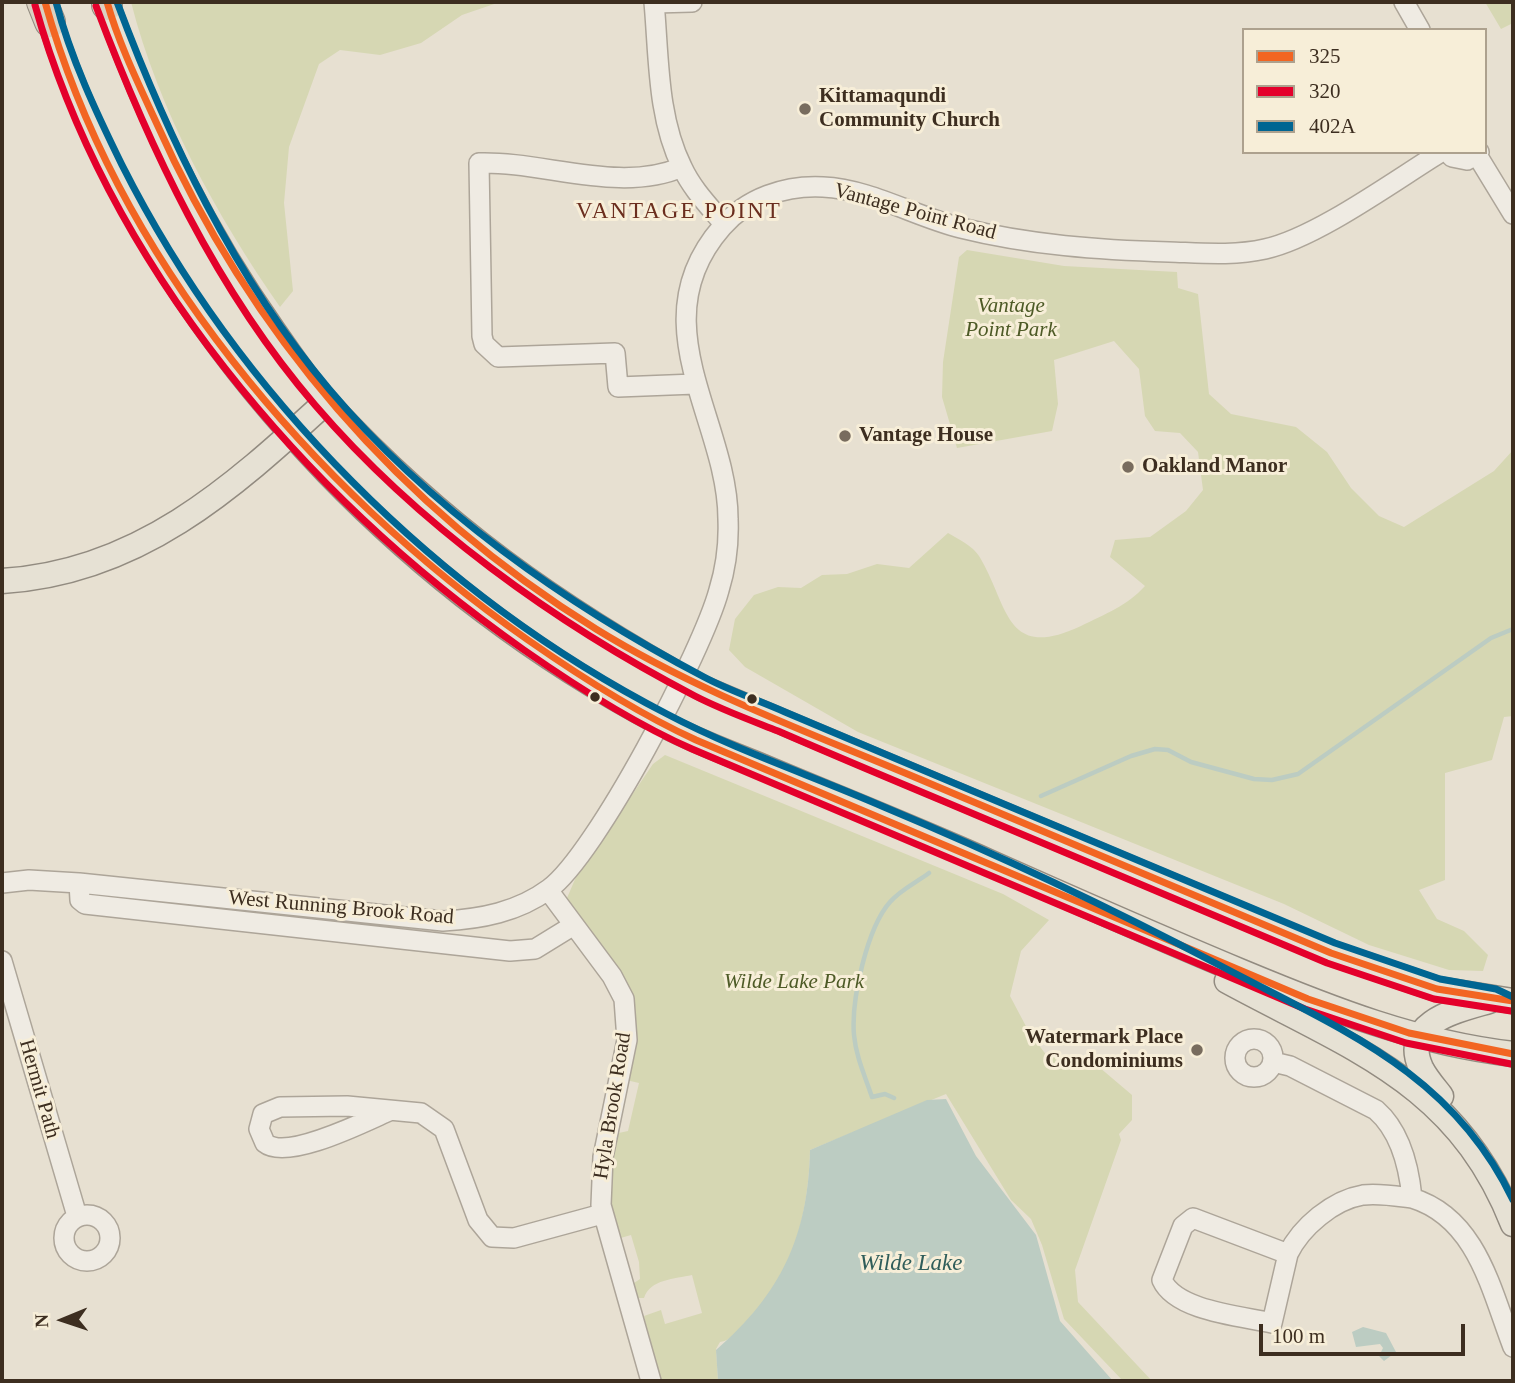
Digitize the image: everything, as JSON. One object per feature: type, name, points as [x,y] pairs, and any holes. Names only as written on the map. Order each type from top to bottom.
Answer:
[{"type":"main road","points":[[107,3],[160,136],[210,235],[247,293],[326,402],[418,494],[506,567],[565,609],[681,677],[815,737],[1331,953],[1437,989],[1506,1003]]},
{"type":"main road","points":[[46,9],[80,102],[131,208],[202,318],[292,433],[382,526],[441,576],[542,652],[659,722],[1313,1003],[1421,1038],[1513,1054]]},
{"type":"main road","points":[[2,581],[65,569],[146,542],[197,512],[326,402]]},
{"type":"main road","points":[[1110,918],[1389,1068],[1446,1114],[1467,1140]]},
{"type":"main road","points":[[1506,1003],[1445,1014],[1426,1028],[1418,1050],[1422,1070],[1495,1184],[1513,1224]]},
{"type":"street","points":[[692,2],[654,2],[663,108],[682,167],[691,184],[723,224]]},
{"type":"street","points":[[1404,2],[1419,28]]},
{"type":"street","name":"Vantage Point Road","points":[[681,677],[716,601],[728,541],[729,514],[720,466],[695,384],[687,332],[692,280],[698,261],[723,224],[741,209],[780,190],[823,187],[844,189],[961,228],[1034,242],[1116,250],[1240,253],[1266,249],[1305,234],[1438,154]]},
{"type":"street","points":[[1451,154],[1460,160],[1475,154]]},
{"type":"street","points":[[1479,154],[1513,214]]},
{"type":"street","points":[[682,167],[670,172],[612,176],[506,162],[479,163],[482,336],[484,344],[498,357],[615,353],[618,387],[695,384]]},
{"type":"street","name":"West Running Brook Road","points":[[2,883],[29,880],[79,883],[443,921],[486,917],[506,911],[548,890],[561,879],[590,842],[659,722],[681,677]]},
{"type":"street","points":[[79,883],[80,900],[85,904],[510,951],[535,949],[574,925]]},
{"type":"street","name":"Hyla Brook Road","points":[[548,890],[620,989],[627,1018],[627,1040],[600,1176],[602,1214],[651,1381]]},
{"type":"street","name":"Hermit Path","points":[[2,961],[77,1216]]},
{"type":"street","points":[[1273,1062],[1290,1066],[1376,1110],[1387,1120],[1410,1173],[1412,1198]]},
{"type":"street","points":[[389,1111],[352,1128],[283,1149],[271,1147],[259,1129],[263,1114],[280,1107],[348,1106],[421,1113],[444,1129],[478,1220],[492,1237],[514,1238],[602,1214]]},
{"type":"street","points":[[1288,1254],[1193,1218],[1183,1226],[1162,1280],[1166,1287],[1185,1303],[1272,1323],[1288,1254],[1308,1227],[1346,1200],[1364,1195],[1412,1198],[1433,1204],[1462,1228],[1478,1257],[1513,1347]]},
{"type":"green space","points":[[131,2],[500,2],[462,15],[421,43],[380,55],[340,50],[319,64],[289,147],[284,203],[293,291],[280,307],[234,236],[192,161],[157,83]]},
{"type":"green space","points":[[1485,2],[1513,2],[1513,23],[1501,29]]},
{"type":"green space","name":"Vantage Point Park","points":[[967,250],[1064,266],[1177,272],[1178,288],[1198,294],[1209,394],[1231,414],[1296,427],[1327,452],[1351,488],[1379,516],[1404,527],[1494,471],[1513,450],[1513,716],[1504,717],[1492,760],[1445,773],[1445,880],[1419,890],[1437,919],[1464,931],[1488,955],[1483,971],[1449,970],[1369,945],[1284,904],[858,732],[745,667],[729,650],[735,619],[754,595],[778,587],[801,588],[822,575],[847,574],[877,564],[909,568],[948,533],[979,556],[1012,623],[1023,633],[1037,637],[1056,635],[1107,613],[1138,593],[1145,586],[1110,557],[1115,540],[1150,537],[1186,511],[1203,490],[1198,452],[1180,433],[1155,431],[1145,416],[1139,369],[1114,341],[1054,360],[1058,404],[1052,431],[957,448],[942,397],[943,362],[959,257]]},
{"type":"green space","name":"Wilde Lake Park","points":[[665,755],[1003,894],[1049,920],[1021,951],[1010,996],[1029,1032],[1047,1056],[1099,1067],[1132,1095],[1132,1120],[1119,1134],[1121,1140],[1075,1270],[1078,1302],[1152,1381],[1123,1381],[1064,1319],[1042,1245],[1031,1219],[1011,1200],[946,1094],[810,1150],[802,1220],[787,1267],[762,1308],[731,1337],[720,1342],[716,1349],[718,1381],[659,1381],[644,1316],[661,1310],[665,1324],[702,1313],[692,1275],[657,1283],[644,1298],[635,1298],[631,1285],[640,1279],[639,1262],[631,1235],[617,1239],[608,1208],[614,1134],[628,1131],[639,1083],[626,1080],[637,1036],[633,1001],[567,898],[576,877],[653,764]]},
{"type":"water","name":"Wilde Lake","points":[[946,1099],[976,1156],[1036,1235],[1060,1321],[1113,1381],[718,1381],[716,1350],[739,1329],[774,1285],[797,1236],[804,1210],[810,1150],[927,1100]]},
{"type":"water","points":[[1363,1327],[1386,1333],[1396,1352],[1384,1361],[1379,1356],[1383,1348],[1380,1344],[1356,1347],[1352,1332]]},
{"type":"waterway","points":[[1041,796],[1131,756],[1155,749],[1168,750],[1191,762],[1254,779],[1272,780],[1298,774],[1491,638],[1513,629]]},
{"type":"waterway","points":[[894,1098],[885,1094],[872,1097],[854,1035],[855,1003],[862,965],[882,914],[899,894],[929,873]]},
{"type":"transit line","name":"325","points":[[45,2],[78,97],[120,189],[173,277],[232,361],[299,440],[372,513],[448,580],[528,640],[610,694],[696,740],[1308,999],[1409,1033],[1513,1054]]},
{"type":"transit line","name":"402A","points":[[56,2],[77,65],[94,105],[122,165],[169,250],[224,331],[285,409],[352,481],[425,549],[502,611],[583,666],[667,714],[720,739],[927,825],[1054,883],[1180,944],[1350,1034],[1425,1086],[1458,1118],[1488,1156],[1513,1200]]},
{"type":"transit line","name":"325","points":[[107,2],[136,78],[194,199],[237,273],[285,343],[337,409],[395,471],[457,528],[524,581],[633,651],[670,671],[787,724],[1331,953],[1437,989],[1513,1001]]},
{"type":"transit line","name":"402A","points":[[117,2],[158,104],[206,204],[263,300],[295,346],[368,433],[411,474],[455,513],[552,586],[653,649],[734,691],[1335,943],[1440,979],[1496,989],[1513,997]]},
{"type":"transit line","name":"320","points":[[35,5],[68,101],[111,194],[164,283],[225,368],[292,448],[365,521],[443,589],[524,650],[606,704],[692,749],[1305,1009],[1406,1043],[1511,1064]]},
{"type":"transit line","name":"320","points":[[96,6],[139,112],[188,215],[246,314],[279,361],[355,449],[398,491],[491,568],[541,604],[643,668],[715,706],[1327,963],[1434,999],[1511,1011]]},
{"type":"place","name":"Kittamaqundi Community Church","points":[[805,109]]},
{"type":"place","name":"Vantage House","points":[[845,436]]},
{"type":"place","name":"Oakland Manor","points":[[1128,467]]},
{"type":"place","name":"Watermark Place Condominiums","points":[[1197,1050]]},
{"type":"district","name":"VANTAGE POINT","points":[[679,212]]}]
